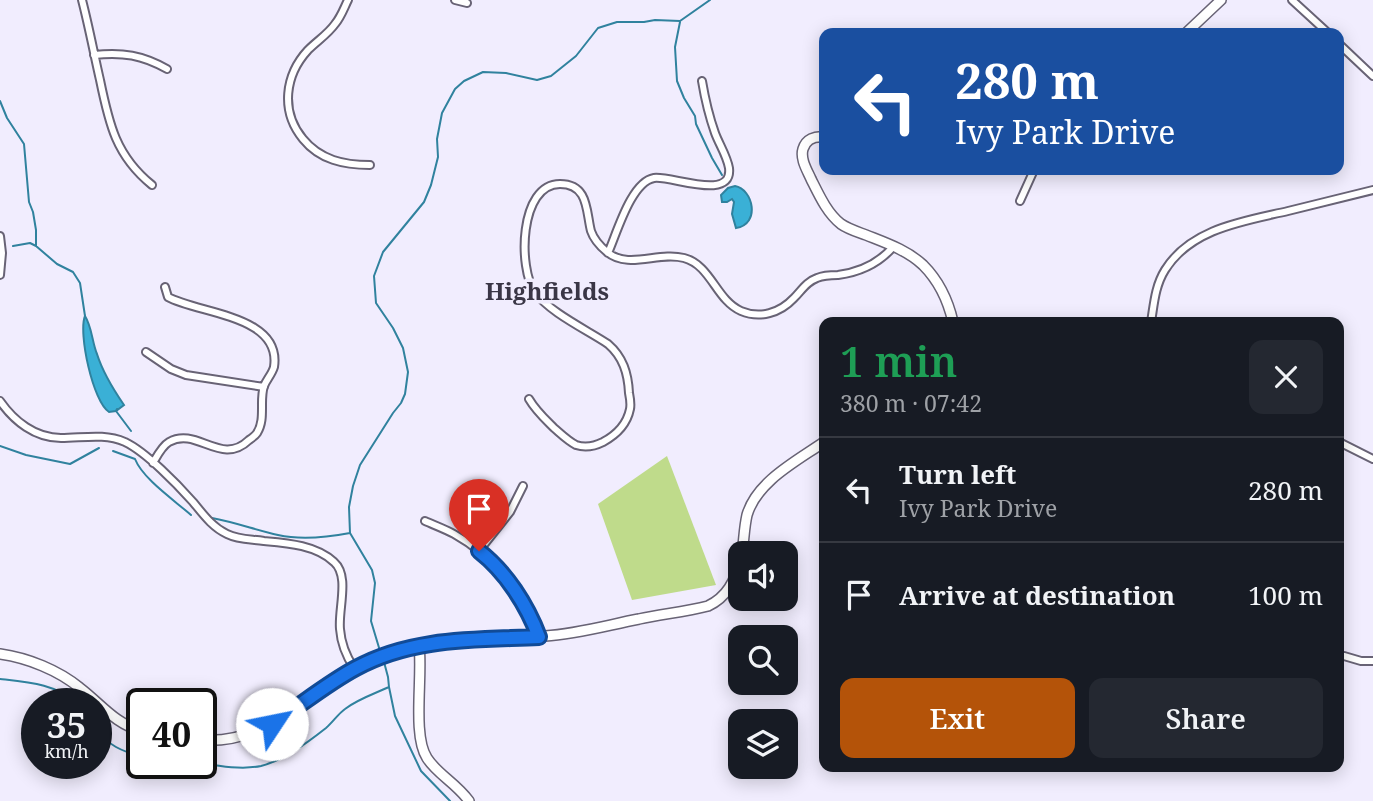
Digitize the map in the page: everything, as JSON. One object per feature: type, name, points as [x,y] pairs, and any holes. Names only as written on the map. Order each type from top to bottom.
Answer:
[{"type":"street","points":[[82,0],[108,116],[117,142],[134,168],[152,185]]},
{"type":"street","points":[[348,0],[335,23],[308,50],[295,69],[288,88],[289,111],[302,138],[318,153],[345,163],[370,165]]},
{"type":"street","points":[[455,0],[467,3]]},
{"type":"street","points":[[1191,28],[1221,0]]},
{"type":"street","points":[[1292,0],[1323,28]]},
{"type":"street","points":[[1344,49],[1373,76]]},
{"type":"street","points":[[94,55],[134,55],[167,69]]},
{"type":"street","points":[[608,253],[637,189],[645,181],[659,177],[706,186],[720,184],[726,179],[729,169],[708,111],[702,81]]},
{"type":"street","points":[[819,137],[809,139],[805,143],[802,155],[827,209],[845,226],[920,262],[936,281],[952,317]]},
{"type":"street","points":[[1020,201],[1032,175]]},
{"type":"street","points":[[529,399],[562,435],[577,445],[584,446],[597,445],[617,433],[626,421],[631,405],[627,375],[621,358],[608,344],[547,304],[529,282],[526,232],[528,212],[535,199],[553,184],[566,184],[578,191],[587,203],[595,239],[608,253],[623,260],[673,256],[692,261],[706,273],[729,303],[744,312],[762,315],[780,309],[808,282],[821,276],[849,273],[872,265],[893,247]]},
{"type":"street","points":[[1152,317],[1157,286],[1163,273],[1177,254],[1196,240],[1233,224],[1373,190]]},
{"type":"street","points":[[0,236],[0,275]]},
{"type":"street","points":[[152,463],[169,442],[182,438],[222,450],[234,450],[245,445],[258,433],[264,387],[273,370],[274,356],[264,334],[211,311],[180,304],[168,297],[165,288]]},
{"type":"street","points":[[146,352],[171,369],[186,375],[264,387]]},
{"type":"street","points":[[0,401],[17,421],[41,435],[61,438],[102,436],[128,443],[192,502],[209,522],[224,533],[241,539],[305,547],[324,554],[338,565],[342,577],[342,640],[354,668]]},
{"type":"street","points":[[1344,444],[1373,459]]},
{"type":"street","points":[[743,541],[746,517],[755,496],[771,480],[819,446]]},
{"type":"street","points":[[479,551],[510,512],[523,486]]},
{"type":"street","points":[[425,520],[454,534],[491,562],[509,583],[533,620],[539,637]]},
{"type":"street","points":[[217,739],[230,739],[259,731],[354,668],[419,645],[463,639],[562,635],[708,606],[720,599],[728,590]]},
{"type":"street","points":[[419,645],[421,747],[430,762],[456,785],[469,801]]},
{"type":"street","points":[[0,654],[21,658],[60,674],[126,725]]},
{"type":"street","points":[[1344,656],[1373,661]]},
{"type":"green space","points":[[667,456],[716,585],[632,600],[598,504]]},
{"type":"water","points":[[735,186],[746,193],[752,207],[749,220],[736,228],[732,214],[734,202],[732,199],[722,202],[721,195],[728,188]]},
{"type":"water","points":[[85,316],[102,368],[124,405],[116,411],[109,412],[103,406],[88,367],[83,325]]},
{"type":"waterway","points":[[380,651],[371,621],[375,583],[372,570],[350,533],[349,507],[360,465],[401,403],[408,372],[403,348],[376,303],[374,276],[383,252],[424,202],[438,157],[437,139],[442,113],[455,89],[464,81],[483,72],[506,73],[537,80],[551,76],[576,56],[598,28],[617,22],[680,21],[710,0]]},
{"type":"waterway","points":[[680,22],[675,47],[677,81],[722,175]]},
{"type":"waterway","points":[[0,101],[7,118],[24,144],[36,246]]},
{"type":"waterway","points":[[13,246],[30,243],[57,264],[73,272],[80,283],[85,316]]},
{"type":"waterway","points":[[117,409],[131,431]]},
{"type":"waterway","points":[[0,446],[26,455],[70,464],[99,448]]},
{"type":"waterway","points":[[113,451],[135,459],[152,482],[191,515]]},
{"type":"waterway","points":[[212,518],[287,537],[350,533]]},
{"type":"waterway","points":[[384,662],[395,716],[421,771],[450,801]]},
{"type":"waterway","points":[[0,679],[51,688]]},
{"type":"waterway","points":[[217,765],[246,768],[270,763],[311,739],[350,705],[389,687]]},
{"type":"waterway","points":[[112,744],[126,751]]},
{"type":"district","name":"Highfields","points":[[547,290]]},
{"type":"route","points":[[272,724],[354,668],[397,651],[463,639],[539,637],[522,601],[498,569],[479,551]]}]
